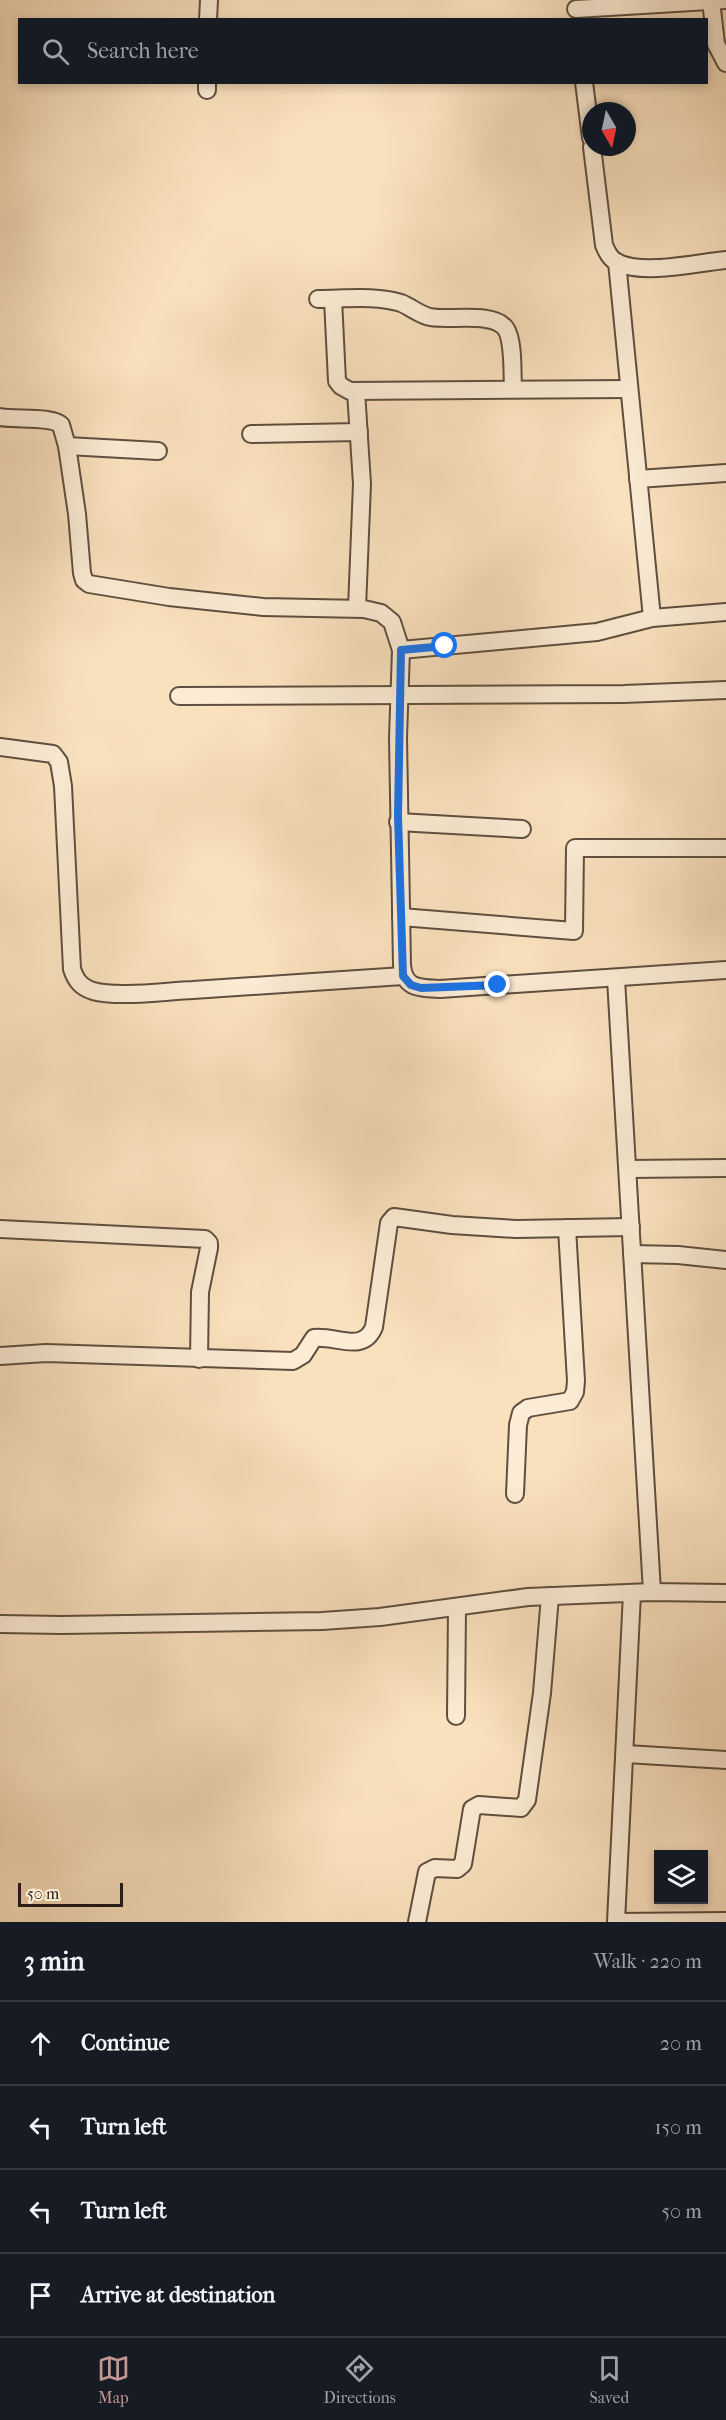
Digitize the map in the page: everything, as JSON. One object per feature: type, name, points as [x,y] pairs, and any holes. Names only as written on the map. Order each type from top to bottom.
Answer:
[{"type":"street","points":[[208,18],[209,0]]},
{"type":"street","points":[[576,9],[719,1],[716,44],[726,63]]},
{"type":"street","points":[[584,84],[586,102]]},
{"type":"street","points":[[593,156],[604,245],[610,257],[617,262],[642,269],[726,260]]},
{"type":"street","points":[[617,262],[652,618]]},
{"type":"street","points":[[513,388],[510,340],[506,329],[499,323],[480,319],[428,317],[399,303],[383,300],[326,299],[337,381],[341,386],[356,391],[513,388],[629,389]]},
{"type":"street","points":[[356,391],[362,484],[357,608]]},
{"type":"street","points":[[0,417],[57,421],[61,425],[67,446],[80,534],[82,573],[84,580],[89,584],[169,597],[263,607],[357,608],[381,613],[392,622],[401,650],[399,822],[401,917],[403,976],[411,985],[440,989],[726,970]]},
{"type":"street","points":[[251,434],[359,432]]},
{"type":"street","points":[[67,446],[158,451]]},
{"type":"street","points":[[638,479],[726,473]]},
{"type":"street","points":[[401,650],[597,632],[652,618],[726,612]]},
{"type":"street","points":[[179,696],[400,693],[624,694],[726,690]]},
{"type":"street","points":[[0,747],[53,754],[59,762],[63,786],[72,969],[76,981],[86,988],[96,992],[113,993],[156,992],[403,976]]},
{"type":"street","points":[[399,822],[522,830]]},
{"type":"street","points":[[401,917],[574,931],[575,848],[726,848]]},
{"type":"street","points":[[616,979],[652,1592]]},
{"type":"street","points":[[628,1169],[726,1168]]},
{"type":"street","points":[[0,1356],[46,1353],[293,1361],[303,1355],[314,1338],[356,1342],[366,1340],[374,1327],[389,1223],[394,1217],[452,1225],[516,1229],[631,1227]]},
{"type":"street","points":[[515,1494],[518,1425],[521,1413],[528,1408],[570,1401],[575,1392],[567,1228]]},
{"type":"street","points":[[0,1229],[205,1239],[209,1243],[209,1248],[200,1292],[199,1359]]},
{"type":"street","points":[[632,1254],[678,1255],[726,1260]]},
{"type":"street","points":[[0,1624],[322,1621],[380,1617],[550,1596],[652,1592],[726,1593]]},
{"type":"street","points":[[632,1593],[626,1754],[616,1922],[726,1921]]},
{"type":"street","points":[[417,1922],[427,1872],[435,1868],[457,1869],[462,1864],[472,1809],[479,1804],[521,1808],[527,1800],[542,1693],[550,1596]]},
{"type":"street","points":[[456,1716],[457,1606]]},
{"type":"street","points":[[626,1754],[726,1760]]},
{"type":"route","points":[[445,646],[401,650],[398,816],[403,976],[411,985],[421,988],[498,985]]}]
